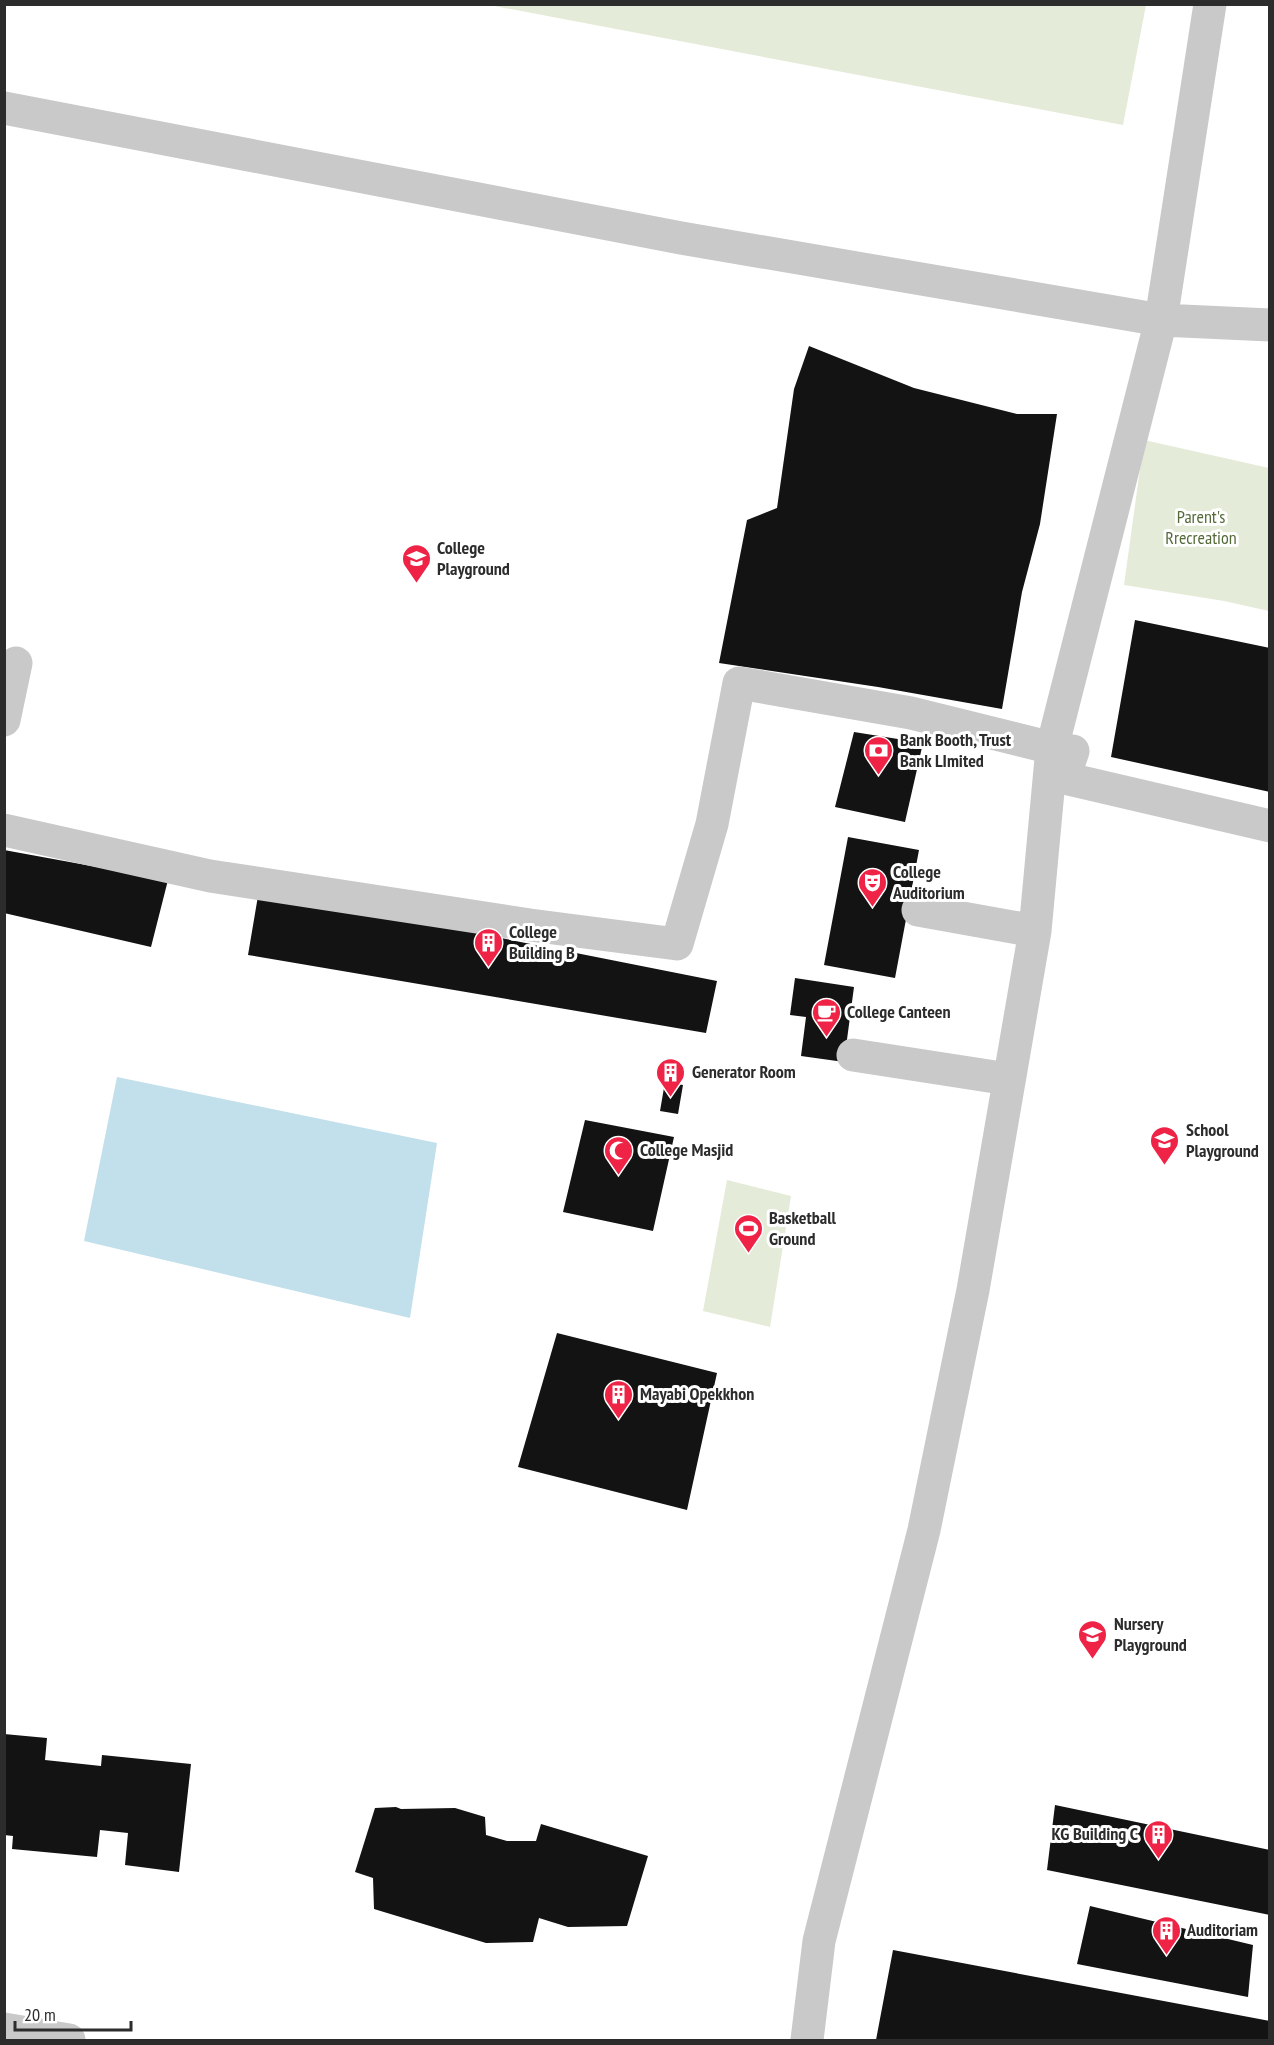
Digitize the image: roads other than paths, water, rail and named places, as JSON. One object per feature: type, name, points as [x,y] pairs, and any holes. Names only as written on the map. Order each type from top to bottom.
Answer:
[{"type":"lane","points":[[807,2040],[819,1941],[924,1530],[973,1290],[1035,931],[1052,748],[1161,320],[1210,4]]},
{"type":"lane","points":[[4,108],[681,238],[1161,320],[1269,326]]},
{"type":"lane","points":[[4,720],[16,663]]},
{"type":"lane","points":[[4,830],[210,876],[530,925],[677,944],[712,824],[739,683],[911,713],[1052,748],[1073,751],[1064,778],[1269,826]]},
{"type":"lane","points":[[918,910],[1035,931]]},
{"type":"lane","points":[[853,1055],[1008,1079]]},
{"type":"lane","points":[[4,2029],[69,2040]]},
{"type":"water","points":[[117,1077],[437,1143],[410,1318],[84,1241]]},
{"type":"place","name":"College Playground","points":[[416,584]]},
{"type":"place","name":"Bank Booth, Trust Bank LImited","points":[[879,776]]},
{"type":"place","name":"College Auditorium","points":[[872,908]]},
{"type":"place","name":"College Building B","points":[[488,968]]},
{"type":"place","name":"College Canteen","points":[[826,1038]]},
{"type":"place","name":"Generator Room","points":[[671,1098]]},
{"type":"place","name":"School Playground","points":[[1165,1166]]},
{"type":"place","name":"College Masjid","points":[[619,1176]]},
{"type":"place","name":"Basketball Ground","points":[[748,1254]]},
{"type":"place","name":"Mayabi Opekkhon","points":[[619,1420]]},
{"type":"place","name":"Nursery Playground","points":[[1093,1660]]},
{"type":"place","name":"KG Building C","points":[[1159,1860]]},
{"type":"place","name":"Auditoriam","points":[[1166,1956]]},
{"type":"park label","name":"Parent's Rrecreation","points":[[1201,527]]}]
